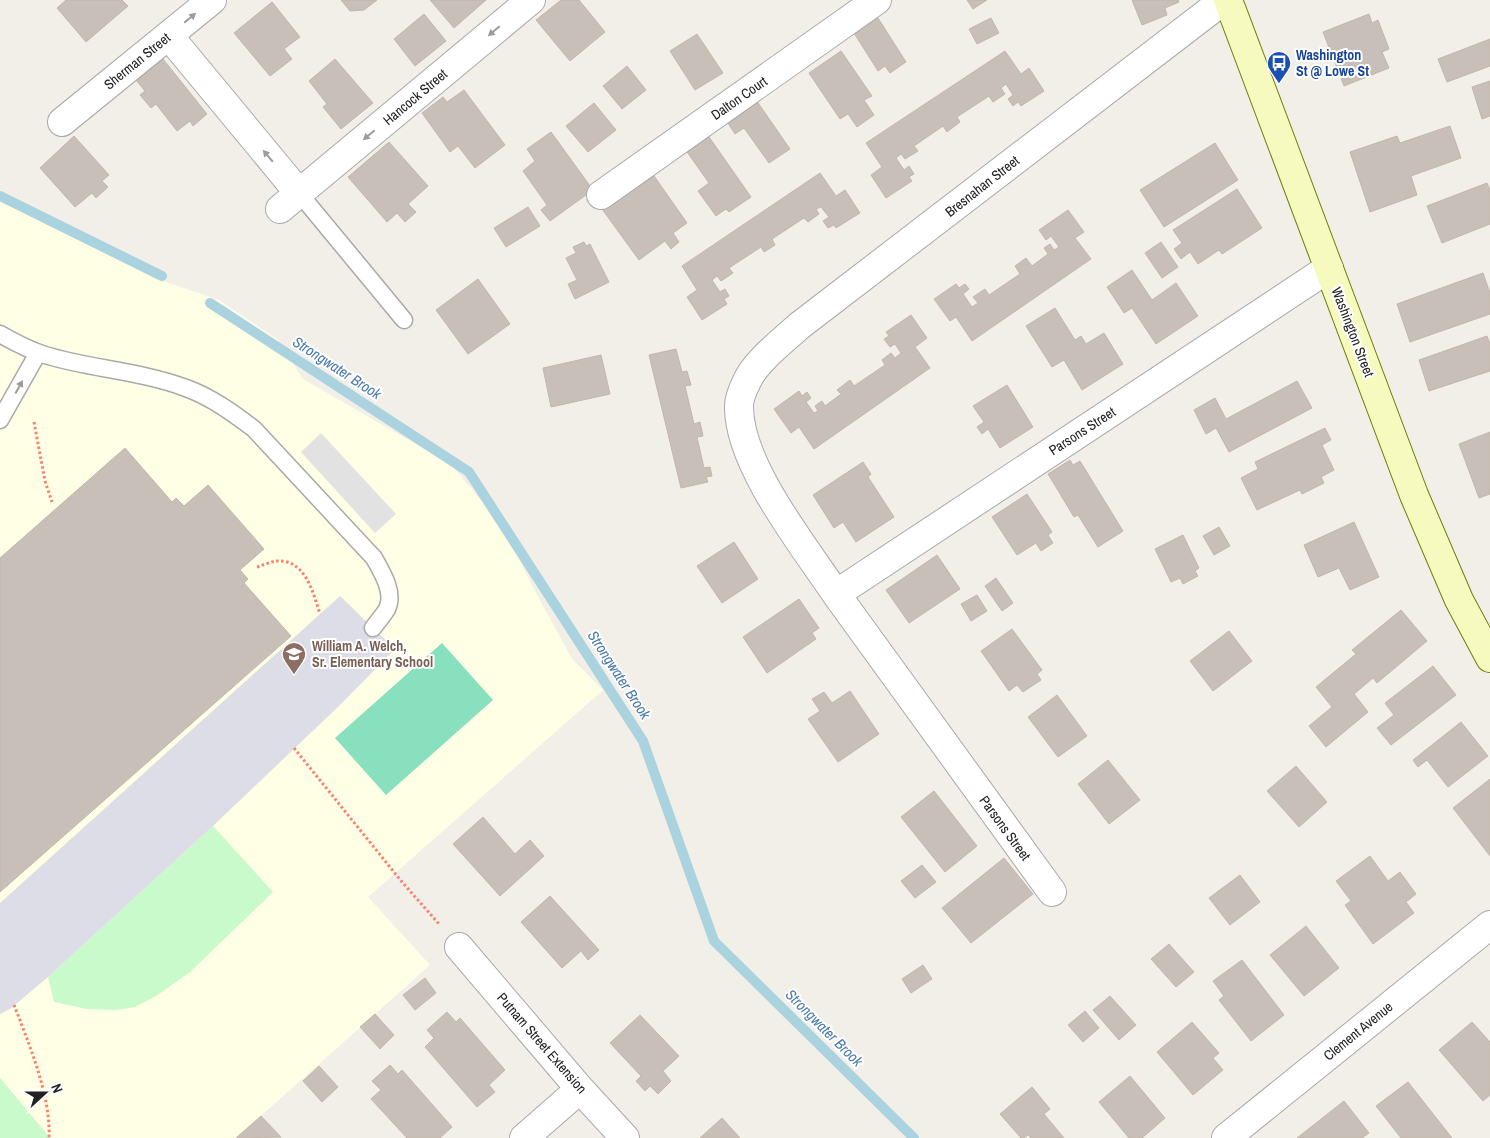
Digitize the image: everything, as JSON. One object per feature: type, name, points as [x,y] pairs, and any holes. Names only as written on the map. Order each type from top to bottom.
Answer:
[{"type":"main road","name":"Washington Street","points":[[1226,0],[1414,495],[1459,600],[1490,658]]},
{"type":"street","name":"Sherman Street","points":[[62,122],[212,0]]},
{"type":"street","name":"Hancock Street","points":[[290,201],[532,0]]},
{"type":"street","name":"Dalton Court","points":[[601,195],[878,0]]},
{"type":"street","name":"Bresnahan Street","points":[[747,379],[769,353],[799,326],[1226,0]]},
{"type":"street","points":[[168,36],[290,201]]},
{"type":"street","name":"Parsons Street","points":[[836,594],[1329,268]]},
{"type":"street","name":"Parsons Street","points":[[747,379],[738,405],[744,441],[766,489],[836,594],[1052,892]]},
{"type":"street","name":"Clement Avenue","points":[[1226,1138],[1490,924]]},
{"type":"street","name":"Putnam Street Extension","points":[[459,947],[625,1138]]},
{"type":"street","points":[[524,1138],[580,1088]]},
{"type":"lane","points":[[290,201],[404,320]]},
{"type":"lane","points":[[0,334],[19,345],[38,352],[186,388],[232,412],[254,429],[374,558],[389,588],[388,608],[373,628]]},
{"type":"lane","points":[[0,420],[38,352]]},
{"type":"path","points":[[34,422],[45,481],[52,502]]},
{"type":"path","points":[[257,567],[276,561],[291,564],[305,575],[311,584],[320,614]]},
{"type":"path","points":[[294,748],[402,882],[459,947]]},
{"type":"path","points":[[14,1005],[35,1061],[50,1126],[49,1138]]},
{"type":"shaded area","name":"William A. Welch, Sr. Elementary School","points":[[0,199],[154,278],[219,300],[278,340],[303,379],[450,464],[501,523],[572,659],[603,690],[368,897],[430,965],[236,1138],[50,1138],[0,1078]]},
{"type":"shaded area","points":[[321,433],[396,514],[375,533],[301,452]]},
{"type":"shaded area","points":[[340,596],[395,649],[340,705],[213,826],[48,977],[10,1009],[0,1014],[0,903]]},
{"type":"green space","points":[[442,643],[493,700],[386,795],[335,738]]},
{"type":"green space","points":[[213,826],[273,892],[190,972],[156,996],[135,1007],[116,1010],[87,1009],[54,1002],[48,977]]},
{"type":"green space","points":[[0,1078],[50,1138],[0,1138]]},
{"type":"building","points":[[66,0],[122,0],[128,6],[86,42],[57,8]]},
{"type":"building","points":[[341,0],[377,0],[364,10],[350,11]]},
{"type":"building","points":[[430,0],[486,0],[454,28]]},
{"type":"building","points":[[561,0],[579,0],[605,32],[570,61],[536,20]]},
{"type":"building","points":[[967,0],[987,0],[973,9]]},
{"type":"building","points":[[1132,0],[1178,0],[1179,2],[1165,8],[1167,15],[1142,25]]},
{"type":"building","points":[[272,2],[300,37],[284,49],[292,59],[270,76],[234,33]]},
{"type":"building","points":[[424,14],[446,41],[415,66],[394,39]]},
{"type":"building","points":[[1369,14],[1372,23],[1378,20],[1389,49],[1382,52],[1389,68],[1344,86],[1323,32]]},
{"type":"building","points":[[878,18],[906,62],[890,73],[885,66],[878,71],[854,33]]},
{"type":"building","points":[[991,18],[999,33],[977,44],[969,29]]},
{"type":"building","points":[[697,34],[723,73],[695,90],[670,51]]},
{"type":"building","points":[[1490,39],[1490,66],[1447,82],[1438,59]]},
{"type":"building","points":[[841,51],[872,96],[864,100],[874,115],[857,127],[848,114],[840,119],[809,73]]},
{"type":"building","points":[[1005,51],[1021,74],[1029,68],[1044,91],[1021,106],[1018,102],[1013,106],[1008,99],[1013,95],[1006,84],[1001,88],[1005,94],[993,102],[989,96],[957,117],[960,122],[947,132],[943,126],[914,146],[918,151],[905,159],[901,154],[896,158],[904,170],[909,166],[914,174],[909,177],[912,181],[886,198],[871,175],[882,167],[866,143]]},
{"type":"building","points":[[163,59],[207,114],[193,126],[190,121],[177,131],[156,104],[151,108],[140,95],[145,91],[136,80]]},
{"type":"building","points":[[335,59],[373,103],[341,129],[323,107],[327,104],[309,81]]},
{"type":"building","points":[[627,66],[646,90],[622,109],[603,86]]},
{"type":"building","points":[[1490,81],[1490,116],[1482,119],[1472,87]]},
{"type":"building","points":[[464,90],[505,145],[475,168],[458,146],[450,152],[422,113],[443,97],[447,102]]},
{"type":"building","points":[[754,97],[790,149],[769,163],[744,128],[735,134],[724,117]]},
{"type":"building","points":[[594,103],[616,130],[588,152],[566,126]]},
{"type":"building","points":[[1450,126],[1461,158],[1411,176],[1417,195],[1370,212],[1350,152],[1397,136],[1400,143]]},
{"type":"building","points":[[551,132],[593,190],[550,221],[541,210],[547,205],[523,171],[535,161],[527,149]]},
{"type":"building","points":[[707,134],[751,197],[729,212],[726,209],[716,216],[698,191],[709,183],[685,149]]},
{"type":"building","points":[[74,136],[109,175],[102,181],[108,187],[96,198],[92,193],[75,207],[40,168]]},
{"type":"building","points":[[389,142],[428,186],[408,204],[416,212],[405,222],[397,213],[387,222],[348,177]]},
{"type":"building","points":[[1215,143],[1238,180],[1164,227],[1140,190]]},
{"type":"building","points":[[652,173],[687,223],[673,233],[679,242],[671,249],[665,241],[639,260],[602,209]]},
{"type":"building","points":[[820,173],[836,196],[845,190],[860,213],[836,228],[834,225],[828,228],[823,221],[829,217],[821,207],[816,209],[819,214],[808,222],[804,218],[772,239],[775,245],[764,252],[761,247],[729,268],[733,273],[721,281],[717,276],[712,280],[720,292],[725,289],[729,296],[724,299],[727,304],[702,320],[687,297],[697,290],[682,266]]},
{"type":"building","points":[[1487,183],[1490,190],[1490,224],[1442,243],[1427,206]]},
{"type":"building","points":[[1237,189],[1262,228],[1222,254],[1219,250],[1198,264],[1190,252],[1181,259],[1174,249],[1182,243],[1173,230]]},
{"type":"building","points":[[528,207],[540,226],[506,247],[494,228]]},
{"type":"building","points":[[1068,210],[1084,232],[1075,238],[1091,259],[972,341],[956,317],[950,321],[934,299],[956,284],[959,288],[965,284],[969,289],[963,294],[972,307],[978,303],[973,297],[985,289],[989,295],[1020,274],[1015,266],[1026,258],[1032,266],[1048,254],[1044,248],[1050,244],[1054,250],[1059,247],[1051,236],[1046,240],[1039,230]]},
{"type":"building","points":[[584,242],[586,246],[590,244],[609,282],[575,299],[568,284],[577,280],[566,258],[576,253],[573,247]]},
{"type":"building","points":[[1161,242],[1178,267],[1162,278],[1145,253]]},
{"type":"building","points":[[1132,270],[1152,300],[1176,283],[1198,316],[1156,344],[1132,308],[1124,313],[1107,287]]},
{"type":"building","points":[[1483,273],[1490,293],[1490,314],[1410,342],[1397,304]]},
{"type":"building","points":[[478,279],[510,324],[468,354],[436,310]]},
{"type":"building","points":[[1055,308],[1075,340],[1081,336],[1086,344],[1104,333],[1123,364],[1082,390],[1064,360],[1052,367],[1026,326]]},
{"type":"building","points":[[911,315],[927,338],[915,347],[930,368],[814,449],[799,427],[791,433],[774,409],[799,391],[802,396],[807,392],[811,398],[806,402],[814,413],[818,411],[815,406],[822,401],[825,406],[841,394],[837,390],[850,380],[854,386],[885,365],[882,360],[891,353],[895,358],[901,353],[895,344],[890,347],[884,339],[889,336],[886,332]]},
{"type":"building","points":[[1487,336],[1490,344],[1490,371],[1429,391],[1419,360]]},
{"type":"building","points":[[676,349],[682,372],[687,371],[691,385],[685,386],[694,424],[700,422],[703,436],[697,437],[704,468],[710,467],[712,476],[706,477],[708,482],[681,488],[649,355]]},
{"type":"building","points":[[601,355],[610,394],[551,407],[543,368]]},
{"type":"building","points":[[1297,381],[1312,408],[1229,452],[1216,428],[1206,434],[1194,410],[1215,398],[1226,419]]},
{"type":"building","points":[[1007,385],[1033,427],[1000,448],[988,429],[982,434],[977,427],[984,422],[973,406]]},
{"type":"building","points":[[1325,428],[1331,440],[1322,445],[1334,470],[1321,477],[1324,483],[1302,494],[1300,490],[1257,510],[1241,478],[1258,469],[1255,462]]},
{"type":"building","points":[[1490,432],[1490,494],[1479,498],[1459,444]]},
{"type":"building","points":[[125,448],[172,502],[176,498],[184,506],[208,485],[264,549],[240,570],[248,579],[244,583],[291,636],[0,892],[0,558]]},
{"type":"building","points":[[1070,460],[1073,465],[1080,461],[1123,531],[1098,547],[1078,515],[1074,517],[1048,474]]},
{"type":"building","points":[[863,462],[871,474],[868,477],[894,517],[856,542],[843,522],[834,528],[813,495]]},
{"type":"building","points":[[1027,494],[1052,532],[1048,535],[1053,543],[1041,551],[1036,543],[1017,555],[992,517]]},
{"type":"building","points":[[1354,522],[1379,577],[1350,590],[1339,568],[1318,577],[1304,545]]},
{"type":"building","points":[[1219,527],[1230,546],[1214,555],[1203,536]]},
{"type":"building","points":[[1183,535],[1199,568],[1195,571],[1198,576],[1183,584],[1180,578],[1171,582],[1155,549]]},
{"type":"building","points":[[734,542],[758,579],[722,603],[697,566]]},
{"type":"building","points":[[937,555],[960,589],[909,623],[886,590]]},
{"type":"building","points":[[996,578],[1013,603],[1002,611],[985,586]]},
{"type":"building","points":[[977,595],[987,611],[971,621],[961,604]]},
{"type":"building","points":[[799,599],[819,628],[812,633],[816,639],[767,673],[743,637]]},
{"type":"building","points":[[1401,610],[1427,641],[1377,683],[1373,678],[1354,694],[1368,712],[1326,747],[1309,726],[1332,707],[1316,687],[1356,654],[1352,650]]},
{"type":"building","points":[[1012,629],[1042,670],[1037,674],[1041,680],[1023,692],[1017,685],[1009,691],[981,651]]},
{"type":"building","points":[[1229,631],[1252,661],[1213,691],[1190,661]]},
{"type":"building","points":[[1433,666],[1456,695],[1391,745],[1377,728],[1394,715],[1385,703]]},
{"type":"building","points":[[850,691],[879,734],[838,762],[808,719],[820,711],[812,699],[824,692],[832,703]]},
{"type":"building","points":[[1057,695],[1087,736],[1058,757],[1028,717]]},
{"type":"building","points":[[1461,722],[1488,756],[1448,787],[1427,760],[1418,767],[1413,760]]},
{"type":"building","points":[[1108,760],[1140,800],[1109,824],[1078,784]]},
{"type":"building","points":[[1296,766],[1327,802],[1299,827],[1267,791]]},
{"type":"building","points":[[1490,779],[1490,856],[1453,808]]},
{"type":"building","points":[[934,791],[977,846],[945,872],[901,817]]},
{"type":"building","points":[[483,817],[515,854],[530,840],[544,856],[500,896],[453,844]]},
{"type":"building","points":[[1370,856],[1388,881],[1400,872],[1416,894],[1406,902],[1414,913],[1373,944],[1345,905],[1351,901],[1336,881]]},
{"type":"building","points":[[1004,858],[1033,894],[971,943],[942,908]]},
{"type":"building","points":[[922,865],[936,882],[915,898],[901,881]]},
{"type":"building","points":[[1240,875],[1260,902],[1230,925],[1209,898]]},
{"type":"building","points":[[550,896],[599,950],[588,960],[581,951],[562,968],[521,922]]},
{"type":"building","points":[[1306,926],[1339,968],[1304,996],[1270,955]]},
{"type":"building","points":[[1169,944],[1194,972],[1176,987],[1151,959]]},
{"type":"building","points":[[1242,960],[1284,1015],[1251,1041],[1219,1000],[1224,996],[1213,981]]},
{"type":"building","points":[[923,965],[932,979],[911,993],[902,979]]},
{"type":"building","points":[[425,978],[436,993],[415,1010],[403,995]]},
{"type":"building","points":[[1110,996],[1136,1025],[1119,1040],[1093,1010]]},
{"type":"building","points":[[1085,1011],[1099,1028],[1083,1042],[1068,1025]]},
{"type":"building","points":[[447,1012],[456,1022],[460,1018],[505,1070],[489,1085],[495,1092],[477,1107],[425,1047],[434,1038],[427,1030]]},
{"type":"building","points":[[375,1014],[394,1035],[380,1049],[360,1027]]},
{"type":"building","points":[[640,1015],[679,1056],[663,1071],[671,1081],[658,1094],[650,1086],[645,1091],[636,1081],[641,1076],[610,1043]]},
{"type":"building","points":[[1192,1022],[1219,1053],[1213,1058],[1223,1070],[1193,1095],[1157,1052]]},
{"type":"building","points":[[1472,1022],[1490,1042],[1490,1095],[1483,1101],[1439,1050]]},
{"type":"building","points":[[390,1065],[398,1074],[402,1070],[452,1127],[440,1138],[407,1138],[371,1099],[381,1090],[372,1081]]},
{"type":"building","points":[[319,1066],[338,1087],[322,1102],[303,1081]]},
{"type":"building","points":[[1130,1076],[1165,1118],[1142,1138],[1129,1138],[1099,1102]]},
{"type":"building","points":[[1408,1082],[1452,1138],[1401,1138],[1376,1106]]},
{"type":"building","points":[[1032,1087],[1050,1109],[1044,1114],[1064,1138],[1031,1138],[1028,1135],[1021,1138],[1000,1114]]},
{"type":"building","points":[[1344,1101],[1369,1133],[1362,1138],[1297,1138]]},
{"type":"building","points":[[261,1116],[281,1137],[236,1138]]},
{"type":"building","points":[[722,1118],[740,1138],[700,1138]]},
{"type":"waterway","name":"Strongwater Brook","points":[[0,196],[162,276]]},
{"type":"waterway","name":"Strongwater Brook","points":[[210,303],[469,472],[643,741],[714,941],[914,1138]]},
{"type":"place","name":"Washington St @ Lowe St","points":[[1279,84]]},
{"type":"place","name":"William A. Welch, Sr. Elementary School","points":[[294,675]]}]
